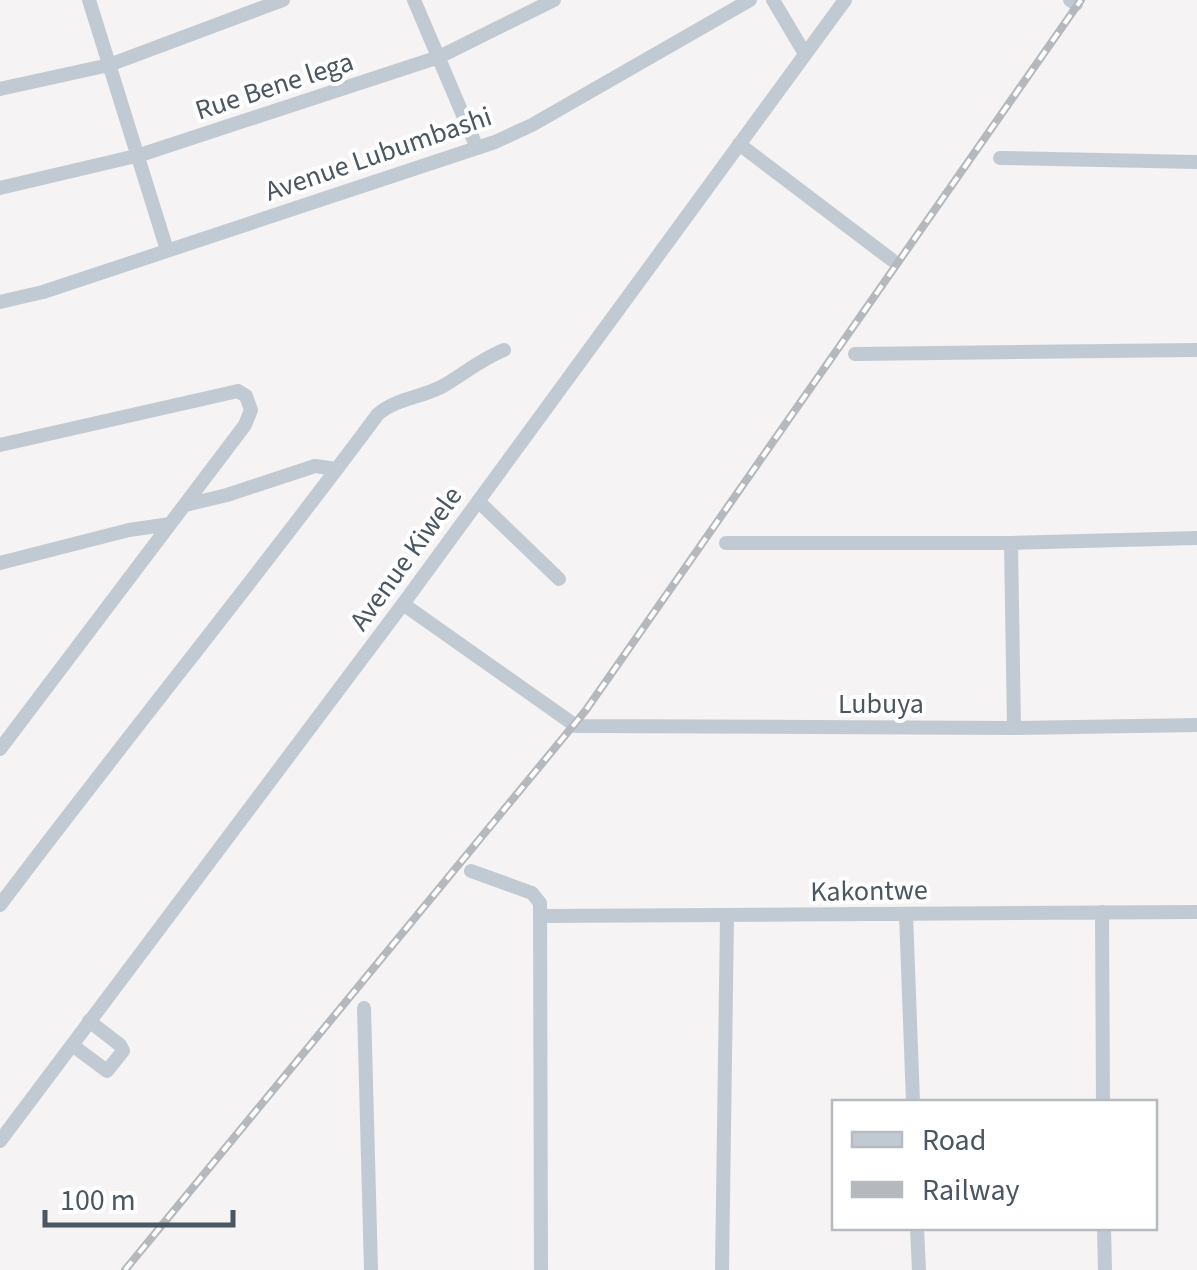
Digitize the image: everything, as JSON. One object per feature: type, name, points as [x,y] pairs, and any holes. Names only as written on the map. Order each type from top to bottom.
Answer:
[{"type":"street","points":[[89,0],[167,250]]},
{"type":"street","points":[[0,89],[109,65],[283,0]]},
{"type":"street","points":[[414,0],[477,148]]},
{"type":"street","name":"Rue Bene lega","points":[[0,188],[140,155],[439,57],[554,0]]},
{"type":"street","name":"Avenue Lubumbashi","points":[[0,302],[44,292],[477,148],[532,125],[750,0]]},
{"type":"street","points":[[773,0],[805,54]]},
{"type":"street","name":"Avenue Kiwele","points":[[0,1140],[403,604],[845,0]]},
{"type":"street","points":[[740,144],[892,260]]},
{"type":"street","points":[[1000,158],[1197,162]]},
{"type":"street","points":[[0,905],[378,414],[389,405],[426,394],[504,350]]},
{"type":"street","points":[[855,354],[1197,350]]},
{"type":"street","points":[[0,445],[238,391],[249,400],[249,418],[0,749]]},
{"type":"street","points":[[186,505],[227,496],[315,466],[337,469]]},
{"type":"street","points":[[478,500],[559,579]]},
{"type":"street","points":[[0,563],[129,530],[170,524]]},
{"type":"street","points":[[726,543],[1012,543],[1197,538]]},
{"type":"street","points":[[1012,543],[1014,728]]},
{"type":"street","name":"Lubuya","points":[[403,604],[566,722],[589,727],[1197,725]]},
{"type":"street","points":[[470,871],[532,893],[540,903],[541,1270]]},
{"type":"street","points":[[1102,912],[1103,1100]]},
{"type":"street","name":"Kakontwe","points":[[542,916],[1197,912]]},
{"type":"street","points":[[906,914],[913,1100]]},
{"type":"street","points":[[722,1270],[727,917]]},
{"type":"street","points":[[364,1008],[371,1270]]},
{"type":"street","points":[[72,1045],[101,1069],[107,1071],[111,1067],[123,1048],[89,1022]]},
{"type":"street","points":[[917,1230],[919,1270]]},
{"type":"street","points":[[1104,1230],[1105,1270]]},
{"type":"railway","points":[[125,1270],[586,710],[1081,0]]}]
